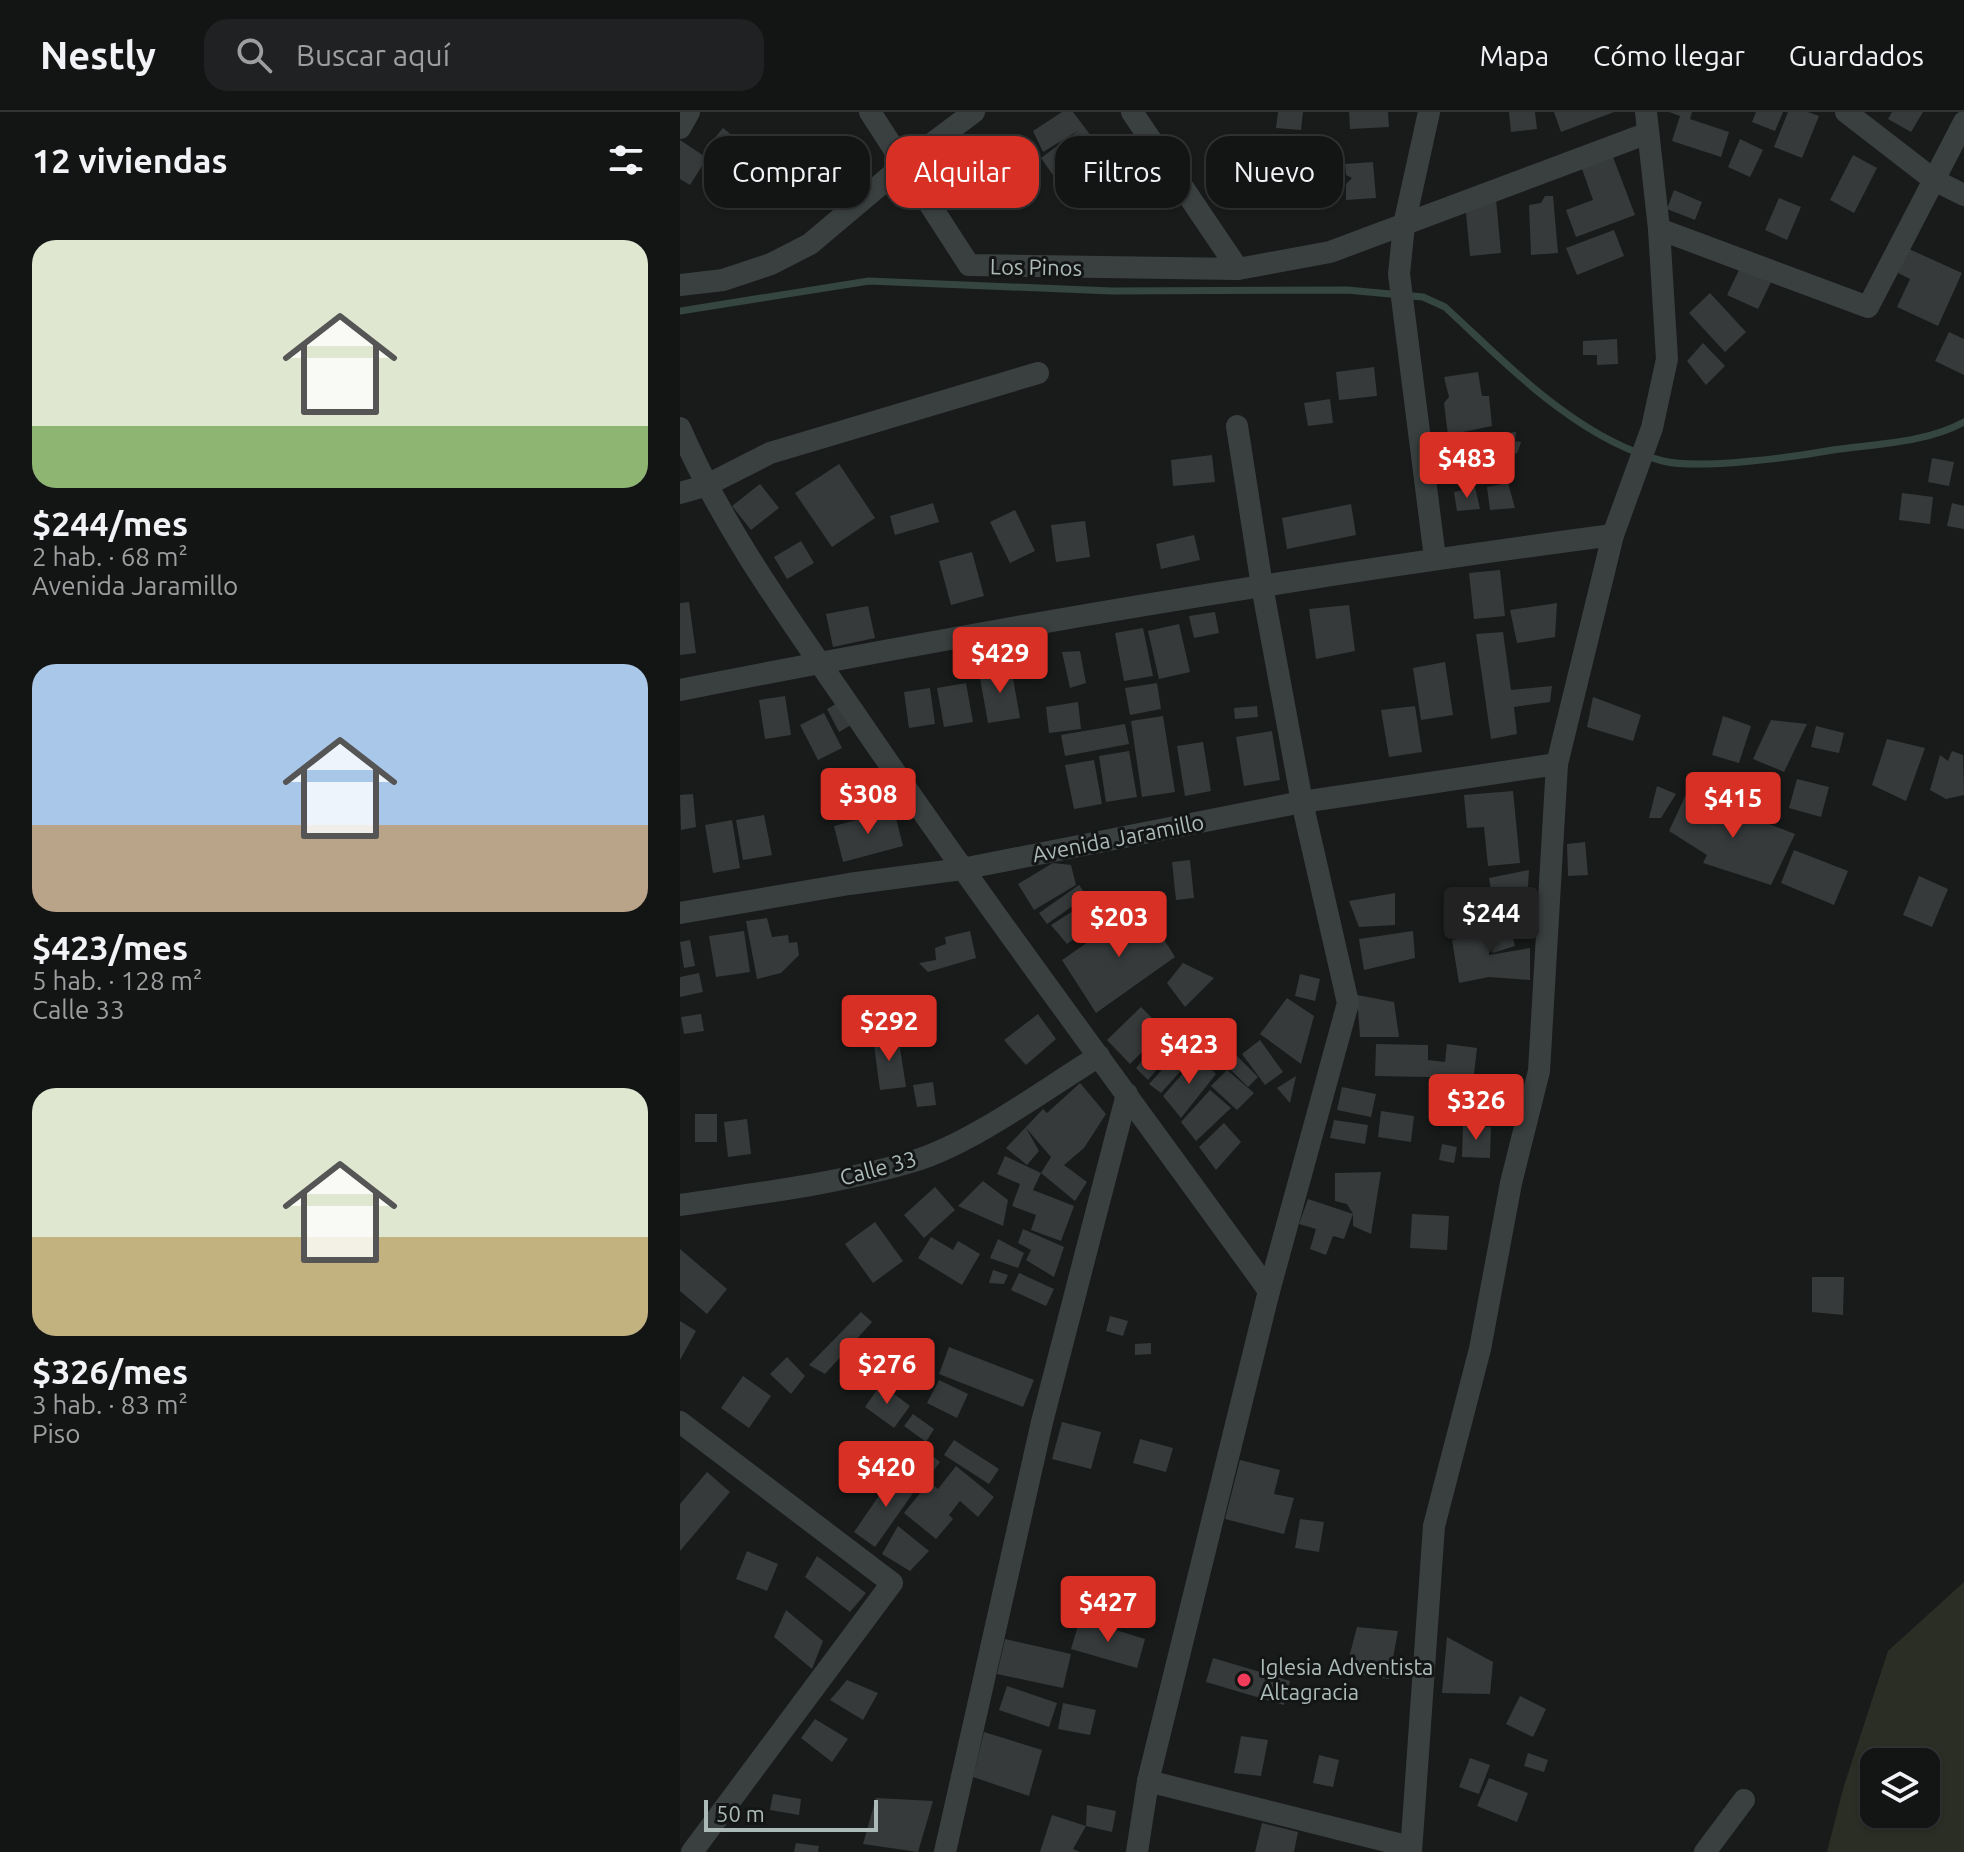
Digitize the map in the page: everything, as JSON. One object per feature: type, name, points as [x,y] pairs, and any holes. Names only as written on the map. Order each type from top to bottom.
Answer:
[{"type":"street","points":[[680,128],[689,112]]},
{"type":"street","name":"Los Pinos","points":[[870,112],[887,136]]},
{"type":"street","points":[[942,136],[974,112]]},
{"type":"street","points":[[1132,112],[1238,269],[1330,252],[1404,225],[1647,122],[1659,229],[1667,359],[1652,428],[1613,535],[1557,764],[1539,1071],[1511,1183],[1480,1349],[1434,1526],[1410,1849],[1148,1781]]},
{"type":"street","points":[[1429,112],[1404,225],[1399,274],[1435,558]]},
{"type":"street","points":[[1846,112],[1934,180],[1964,195]]},
{"type":"street","points":[[1659,229],[1868,307],[1964,122]]},
{"type":"street","points":[[680,285],[723,280],[771,264],[810,244],[886,180]]},
{"type":"street","name":"Los Pinos","points":[[934,208],[969,265],[1238,269]]},
{"type":"street","points":[[680,493],[705,486],[770,453],[1038,373]]},
{"type":"street","points":[[1137,1852],[1148,1781],[1269,1291],[1348,1003],[1302,802],[1262,586],[1237,426]]},
{"type":"street","points":[[680,428],[705,486],[820,662],[962,869],[1269,1291]]},
{"type":"street","points":[[680,690],[820,662],[1262,586],[1435,558],[1613,535]]},
{"type":"street","name":"Avenida Jaramillo","points":[[680,913],[849,884],[962,869],[1302,802],[1557,764]]},
{"type":"street","name":"Calle 33","points":[[680,1205],[811,1185],[916,1160],[971,1133],[1099,1056]]},
{"type":"street","points":[[945,1852],[1042,1422],[1127,1094]]},
{"type":"street","points":[[680,1422],[892,1583],[692,1852]]},
{"type":"street","points":[[1705,1852],[1744,1800]]},
{"type":"shaded area","points":[[1964,1582],[1964,1852],[1827,1852],[1843,1789],[1888,1651]]},
{"type":"building","points":[[1062,112],[1073,112],[1091,136],[1071,136],[1079,130],[1069,136],[1055,136],[1055,145],[1043,152],[1039,136],[1033,131]]},
{"type":"building","points":[[1278,112],[1303,112],[1301,130],[1276,128]]},
{"type":"building","points":[[1349,112],[1388,112],[1389,127],[1350,129]]},
{"type":"building","points":[[1509,112],[1535,112],[1537,129],[1511,132]]},
{"type":"building","points":[[1554,112],[1614,112],[1561,132]]},
{"type":"building","points":[[1669,112],[1692,112],[1690,119],[1729,132],[1721,157],[1672,141],[1680,116]]},
{"type":"building","points":[[1756,112],[1783,112],[1775,131],[1752,122]]},
{"type":"building","points":[[1788,112],[1808,112],[1819,116],[1802,158],[1774,147]]},
{"type":"building","points":[[1892,112],[1923,112],[1911,132],[1888,119]]},
{"type":"building","points":[[723,128],[733,136],[716,136]]},
{"type":"building","points":[[1740,139],[1763,150],[1750,177],[1728,167]]},
{"type":"building","points":[[680,140],[704,156],[704,163],[690,185],[680,179]]},
{"type":"building","points":[[1055,148],[1055,178],[1041,158]]},
{"type":"building","points":[[1853,155],[1877,168],[1854,213],[1830,200]]},
{"type":"building","points":[[1613,157],[1635,215],[1576,237],[1566,210],[1593,200],[1582,169]]},
{"type":"building","points":[[1373,162],[1376,198],[1346,200],[1346,184],[1352,178],[1346,175],[1345,164]]},
{"type":"building","points":[[1674,190],[1702,202],[1695,220],[1667,209]]},
{"type":"building","points":[[1545,196],[1553,196],[1558,253],[1531,255],[1529,205],[1541,203]]},
{"type":"building","points":[[1779,198],[1801,207],[1787,240],[1765,230]]},
{"type":"building","points":[[1496,199],[1501,253],[1470,256],[1465,202]]},
{"type":"building","points":[[1614,230],[1624,256],[1577,275],[1566,248]]},
{"type":"building","points":[[1909,249],[1962,273],[1938,326],[1897,307],[1910,279],[1898,273]]},
{"type":"building","points":[[1740,268],[1771,282],[1758,309],[1727,295]]},
{"type":"building","points":[[1710,293],[1746,332],[1725,352],[1689,313]]},
{"type":"building","points":[[1949,332],[1964,339],[1964,375],[1935,361]]},
{"type":"building","points":[[1617,339],[1618,364],[1597,365],[1597,355],[1583,355],[1583,341]]},
{"type":"building","points":[[1703,343],[1725,366],[1706,385],[1687,361]]},
{"type":"building","points":[[1374,367],[1377,396],[1339,400],[1336,372]]},
{"type":"building","points":[[1478,372],[1482,396],[1489,396],[1492,426],[1448,435],[1444,403],[1449,397],[1444,377]]},
{"type":"building","points":[[1330,399],[1333,423],[1308,426],[1304,403]]},
{"type":"building","points":[[1516,432],[1515,441],[1521,442],[1517,454],[1503,449],[1494,456],[1491,435]]},
{"type":"building","points":[[1212,455],[1215,482],[1173,486],[1171,460]]},
{"type":"building","points":[[1932,458],[1954,462],[1949,486],[1928,482]]},
{"type":"building","points":[[839,464],[875,518],[832,547],[795,493]]},
{"type":"building","points":[[1508,483],[1515,508],[1490,510],[1487,487]]},
{"type":"building","points":[[760,484],[779,508],[751,530],[732,506]]},
{"type":"building","points":[[1475,487],[1480,509],[1457,511],[1454,492]]},
{"type":"building","points":[[1902,493],[1933,497],[1930,524],[1899,520]]},
{"type":"building","points":[[933,503],[939,522],[895,535],[890,516]]},
{"type":"building","points":[[1952,503],[1964,506],[1964,529],[1947,526]]},
{"type":"building","points":[[1351,504],[1356,535],[1287,549],[1282,518]]},
{"type":"building","points":[[1015,510],[1035,551],[1010,563],[990,522]]},
{"type":"building","points":[[1085,521],[1090,557],[1056,562],[1051,525]]},
{"type":"building","points":[[1194,535],[1200,560],[1161,569],[1156,544]]},
{"type":"building","points":[[801,541],[814,563],[787,579],[774,557]]},
{"type":"building","points":[[972,552],[984,596],[951,605],[939,561]]},
{"type":"building","points":[[1500,570],[1505,616],[1474,619],[1469,573]]},
{"type":"building","points":[[689,602],[696,653],[680,655],[680,603]]},
{"type":"building","points":[[1557,603],[1555,637],[1517,643],[1510,610]]},
{"type":"building","points":[[1349,605],[1355,651],[1316,659],[1309,609]]},
{"type":"building","points":[[868,606],[875,638],[833,647],[826,614]]},
{"type":"building","points":[[1215,612],[1219,633],[1194,638],[1189,616]]},
{"type":"building","points":[[1179,624],[1190,672],[1159,679],[1148,631]]},
{"type":"building","points":[[1143,628],[1153,676],[1124,681],[1115,633]]},
{"type":"building","points":[[1503,632],[1511,690],[1552,686],[1550,702],[1514,707],[1517,734],[1491,739],[1476,634]]},
{"type":"building","points":[[1080,651],[1086,683],[1070,688],[1062,652]]},
{"type":"building","points":[[1445,662],[1453,715],[1421,720],[1413,668]]},
{"type":"building","points":[[1011,667],[1020,718],[988,723],[979,673]]},
{"type":"building","points":[[966,683],[973,722],[944,727],[937,688]]},
{"type":"building","points":[[1157,683],[1161,709],[1130,715],[1125,688]]},
{"type":"building","points":[[930,688],[935,724],[909,728],[904,692]]},
{"type":"building","points":[[785,696],[791,735],[765,739],[759,700]]},
{"type":"building","points":[[1593,697],[1641,715],[1633,741],[1587,727]]},
{"type":"building","points":[[839,702],[851,725],[839,732],[827,709]]},
{"type":"building","points":[[1078,702],[1081,729],[1049,733],[1046,707]]},
{"type":"building","points":[[1257,706],[1258,717],[1235,719],[1234,708]]},
{"type":"building","points":[[1415,706],[1422,752],[1389,757],[1381,710]]},
{"type":"building","points":[[824,713],[842,748],[818,760],[800,725]]},
{"type":"building","points":[[1163,716],[1175,792],[1142,797],[1131,721]]},
{"type":"building","points":[[1723,716],[1751,726],[1739,763],[1712,755]]},
{"type":"building","points":[[1771,720],[1807,724],[1784,772],[1753,759]]},
{"type":"building","points":[[1125,724],[1129,744],[1065,756],[1061,735]]},
{"type":"building","points":[[1816,726],[1844,733],[1839,753],[1811,747]]},
{"type":"building","points":[[1272,731],[1280,780],[1244,786],[1236,737]]},
{"type":"building","points":[[1887,739],[1925,748],[1906,801],[1872,785]]},
{"type":"building","points":[[1203,742],[1211,791],[1185,796],[1177,746]]},
{"type":"building","points":[[1129,751],[1137,797],[1106,802],[1099,756]]},
{"type":"building","points":[[1952,751],[1963,755],[1964,795],[1946,799],[1930,790],[1940,755],[1948,761]]},
{"type":"building","points":[[1094,760],[1102,804],[1074,809],[1065,765]]},
{"type":"building","points":[[1797,779],[1829,787],[1821,817],[1789,808]]},
{"type":"building","points":[[1657,786],[1676,794],[1661,818],[1649,818]]},
{"type":"building","points":[[1513,791],[1520,863],[1488,866],[1484,827],[1467,828],[1464,795]]},
{"type":"building","points":[[1687,792],[1725,819],[1730,809],[1795,834],[1771,885],[1703,863],[1707,855],[1669,831]]},
{"type":"building","points":[[693,794],[696,827],[681,830],[680,795]]},
{"type":"building","points":[[894,810],[903,846],[843,862],[834,826]]},
{"type":"building","points":[[764,815],[772,855],[743,860],[736,820]]},
{"type":"building","points":[[732,820],[740,868],[713,873],[705,825]]},
{"type":"building","points":[[1585,842],[1588,875],[1568,876],[1567,844]]},
{"type":"building","points":[[1794,850],[1848,871],[1834,905],[1781,883]]},
{"type":"building","points":[[1190,860],[1194,898],[1176,900],[1172,862]]},
{"type":"building","points":[[1053,863],[1071,865],[1076,885],[1034,910],[1018,884]]},
{"type":"building","points":[[1529,870],[1527,902],[1493,903],[1489,878]]},
{"type":"building","points":[[1919,876],[1948,889],[1932,927],[1903,915]]},
{"type":"building","points":[[1079,885],[1087,896],[1047,924],[1039,913]]},
{"type":"building","points":[[1395,893],[1395,925],[1359,927],[1349,901]]},
{"type":"building","points":[[1089,901],[1101,919],[1067,944],[1051,925]]},
{"type":"building","points":[[1142,905],[1175,957],[1096,1013],[1062,960]]},
{"type":"building","points":[[1493,911],[1507,915],[1515,946],[1493,953],[1489,933],[1495,923]]},
{"type":"building","points":[[767,918],[772,937],[788,935],[789,943],[797,942],[799,955],[781,973],[757,979],[746,921]]},
{"type":"building","points":[[744,931],[750,972],[716,977],[709,936]]},
{"type":"building","points":[[970,931],[976,958],[928,972],[919,963],[936,960],[935,948],[946,944],[945,937]]},
{"type":"building","points":[[1413,931],[1415,958],[1364,970],[1359,939]]},
{"type":"building","points":[[1489,933],[1489,955],[1530,948],[1530,980],[1489,977],[1459,983],[1452,940]]},
{"type":"building","points":[[690,940],[695,966],[684,968],[680,942]]},
{"type":"building","points":[[1183,963],[1214,978],[1185,1007],[1167,983]]},
{"type":"building","points":[[699,973],[703,992],[680,997],[680,977]]},
{"type":"building","points":[[1300,974],[1320,979],[1315,1001],[1295,996]]},
{"type":"building","points":[[1357,995],[1394,1002],[1399,1037],[1360,1037]]},
{"type":"building","points":[[1287,998],[1314,1016],[1301,1064],[1260,1034]]},
{"type":"building","points":[[1141,1007],[1164,1030],[1130,1064],[1107,1040]]},
{"type":"building","points":[[701,1014],[704,1031],[684,1034],[681,1017]]},
{"type":"building","points":[[1038,1014],[1056,1039],[1026,1065],[1004,1040]]},
{"type":"building","points":[[1202,1021],[1227,1042],[1212,1060],[1183,1039]]},
{"type":"building","points":[[1166,1032],[1177,1045],[1148,1080],[1136,1068]]},
{"type":"building","points":[[898,1035],[906,1087],[880,1090],[873,1038]]},
{"type":"building","points":[[1260,1040],[1283,1072],[1265,1085],[1242,1054]]},
{"type":"building","points":[[1376,1044],[1428,1045],[1428,1060],[1445,1062],[1447,1044],[1477,1048],[1473,1083],[1428,1077],[1375,1076]]},
{"type":"building","points":[[1182,1048],[1194,1056],[1161,1093],[1149,1084]]},
{"type":"building","points":[[1230,1049],[1258,1077],[1248,1087],[1220,1059]]},
{"type":"building","points":[[1198,1056],[1216,1074],[1181,1118],[1163,1096]]},
{"type":"building","points":[[1227,1070],[1254,1093],[1237,1110],[1211,1086]]},
{"type":"building","points":[[1296,1076],[1290,1103],[1277,1088]]},
{"type":"building","points":[[933,1082],[936,1105],[917,1107],[913,1085]]},
{"type":"building","points":[[1080,1083],[1106,1114],[1084,1148],[1064,1165],[1087,1182],[1075,1201],[1041,1173],[1051,1157],[1026,1128],[1039,1151],[1027,1165],[1006,1148],[1043,1109],[1047,1113]]},
{"type":"building","points":[[1342,1087],[1376,1094],[1371,1117],[1337,1110]]},
{"type":"building","points":[[1210,1090],[1231,1108],[1196,1141],[1181,1122]]},
{"type":"building","points":[[1381,1111],[1414,1116],[1411,1142],[1378,1137]]},
{"type":"building","points":[[695,1114],[717,1114],[717,1142],[695,1142]]},
{"type":"building","points":[[747,1119],[751,1154],[728,1157],[724,1122]]},
{"type":"building","points":[[1334,1120],[1368,1125],[1365,1144],[1330,1138]]},
{"type":"building","points":[[1224,1123],[1241,1142],[1216,1170],[1199,1147]]},
{"type":"building","points":[[1463,1126],[1491,1127],[1490,1158],[1462,1157]]},
{"type":"building","points":[[1442,1144],[1457,1147],[1454,1163],[1439,1160]]},
{"type":"building","points":[[1005,1156],[1041,1173],[1033,1190],[1074,1206],[1061,1241],[1031,1230],[1036,1215],[1012,1206],[1020,1184],[997,1174]]},
{"type":"building","points":[[1381,1172],[1371,1234],[1353,1226],[1353,1214],[1347,1204],[1335,1201],[1335,1173]]},
{"type":"building","points":[[983,1181],[1008,1200],[1003,1226],[958,1206]]},
{"type":"building","points":[[935,1187],[955,1210],[924,1238],[904,1215]]},
{"type":"building","points":[[1308,1199],[1353,1214],[1344,1239],[1333,1236],[1326,1255],[1310,1249],[1316,1229],[1299,1224]]},
{"type":"building","points":[[1412,1214],[1449,1216],[1447,1250],[1410,1248]]},
{"type":"building","points":[[875,1222],[903,1261],[873,1283],[845,1244]]},
{"type":"building","points":[[1023,1229],[1064,1247],[1054,1277],[1026,1260],[1031,1250],[1018,1243]]},
{"type":"building","points":[[931,1237],[953,1250],[958,1241],[980,1254],[962,1285],[918,1258]]},
{"type":"building","points":[[998,1239],[1024,1253],[1018,1268],[990,1258]]},
{"type":"building","points":[[680,1249],[727,1289],[707,1314],[680,1291]]},
{"type":"building","points":[[993,1270],[1008,1275],[1004,1284],[989,1283]]},
{"type":"building","points":[[1019,1273],[1054,1289],[1046,1306],[1011,1290]]},
{"type":"building","points":[[1812,1277],[1844,1277],[1843,1315],[1812,1312]]},
{"type":"building","points":[[861,1312],[872,1322],[825,1374],[809,1365]]},
{"type":"building","points":[[1110,1316],[1128,1321],[1123,1336],[1106,1331]]},
{"type":"building","points":[[680,1321],[696,1331],[680,1360]]},
{"type":"building","points":[[1151,1343],[1151,1354],[1135,1355],[1135,1344]]},
{"type":"building","points":[[949,1347],[1034,1380],[1023,1407],[939,1374]]},
{"type":"building","points":[[787,1357],[805,1376],[791,1394],[770,1374]]},
{"type":"building","points":[[743,1376],[771,1396],[749,1428],[721,1408]]},
{"type":"building","points":[[939,1380],[968,1394],[957,1418],[927,1403]]},
{"type":"building","points":[[881,1384],[910,1406],[894,1428],[865,1407]]},
{"type":"building","points":[[913,1414],[934,1429],[926,1442],[904,1426]]},
{"type":"building","points":[[1062,1422],[1101,1432],[1091,1469],[1052,1459]]},
{"type":"building","points":[[1140,1439],[1173,1448],[1166,1472],[1133,1463]]},
{"type":"building","points":[[954,1440],[999,1469],[989,1484],[944,1455]]},
{"type":"building","points":[[920,1446],[940,1462],[925,1482],[905,1466]]},
{"type":"building","points":[[1240,1460],[1280,1470],[1274,1494],[1294,1498],[1284,1534],[1225,1519]]},
{"type":"building","points":[[956,1466],[994,1497],[978,1517],[960,1501],[949,1515],[953,1519],[936,1539],[904,1513],[929,1482],[938,1489]]},
{"type":"building","points":[[896,1471],[918,1486],[875,1547],[854,1532]]},
{"type":"building","points":[[707,1472],[730,1492],[680,1551],[680,1504]]},
{"type":"building","points":[[1300,1519],[1324,1522],[1319,1552],[1295,1548]]},
{"type":"building","points":[[898,1526],[929,1551],[910,1571],[882,1554]]},
{"type":"building","points":[[747,1551],[778,1564],[767,1591],[736,1579]]},
{"type":"building","points":[[817,1556],[866,1593],[850,1612],[805,1577]]},
{"type":"building","points":[[1090,1578],[1118,1586],[1109,1621],[1081,1614]]},
{"type":"building","points":[[786,1610],[823,1641],[812,1669],[774,1637]]},
{"type":"building","points":[[1080,1619],[1145,1639],[1137,1668],[1071,1649]]},
{"type":"building","points":[[1357,1627],[1398,1631],[1389,1679],[1345,1673]]},
{"type":"building","points":[[1447,1637],[1493,1662],[1490,1694],[1442,1693]]},
{"type":"building","points":[[1005,1639],[1071,1654],[1063,1688],[997,1674]]},
{"type":"building","points":[[1213,1658],[1290,1681],[1284,1705],[1206,1682]]},
{"type":"building","points":[[847,1680],[878,1693],[863,1720],[830,1700]]},
{"type":"building","points":[[1007,1686],[1057,1703],[1049,1727],[999,1710]]},
{"type":"building","points":[[1520,1696],[1546,1709],[1533,1737],[1506,1724]]},
{"type":"building","points":[[1063,1703],[1096,1710],[1090,1735],[1058,1729]]},
{"type":"building","points":[[815,1719],[848,1739],[832,1762],[801,1738]]},
{"type":"building","points":[[984,1732],[1042,1750],[1029,1796],[973,1777]]},
{"type":"building","points":[[1241,1736],[1268,1740],[1261,1776],[1234,1773]]},
{"type":"building","points":[[1528,1753],[1548,1760],[1544,1772],[1524,1766]]},
{"type":"building","points":[[1319,1755],[1339,1760],[1333,1787],[1313,1783]]},
{"type":"building","points":[[1470,1758],[1490,1765],[1479,1794],[1459,1787]]},
{"type":"building","points":[[1489,1778],[1528,1793],[1517,1822],[1477,1806]]},
{"type":"building","points":[[773,1794],[801,1799],[799,1815],[770,1810]]},
{"type":"building","points":[[876,1798],[933,1801],[918,1852],[863,1844]]},
{"type":"building","points":[[1087,1805],[1116,1811],[1112,1832],[1086,1826]]},
{"type":"building","points":[[1052,1815],[1086,1826],[1073,1849],[1080,1852],[1040,1852]]},
{"type":"building","points":[[1262,1823],[1298,1832],[1294,1852],[1255,1852]]},
{"type":"building","points":[[796,1843],[819,1846],[818,1852],[794,1852]]},
{"type":"waterway","points":[[680,311],[869,281],[1112,291],[1347,290],[1423,297],[1445,307],[1545,398],[1573,418],[1602,436],[1663,461],[1699,464],[1795,456],[1917,439],[1964,422]]},
{"type":"place","name":"Iglesia Adventista Altagracia","points":[[1244,1680]]}]
